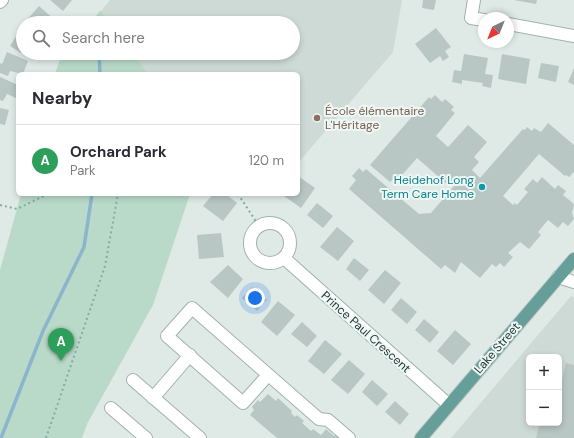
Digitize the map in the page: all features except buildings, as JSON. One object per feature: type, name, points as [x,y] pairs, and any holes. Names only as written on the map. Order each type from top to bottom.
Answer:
[{"type":"main road","name":"Lake Street","points":[[421,438],[574,259]]},
{"type":"street","points":[[474,0],[471,18],[478,19]]},
{"type":"street","points":[[514,25],[574,36]]},
{"type":"street","points":[[265,223],[276,223],[283,226],[289,234],[290,246],[284,258],[275,263],[268,263],[257,258],[252,253],[250,239],[254,230],[265,223]]},
{"type":"street","name":"Prince Paul Crescent","points":[[284,258],[449,405]]},
{"type":"street","points":[[558,277],[574,282]]},
{"type":"street","points":[[268,375],[244,403],[167,336],[192,308],[319,419],[328,420],[349,438]]},
{"type":"street","points":[[153,398],[190,355]]},
{"type":"street","points":[[132,380],[200,438]]},
{"type":"street","points":[[111,408],[146,438]]},
{"type":"path","points":[[0,205],[17,209],[44,196]]},
{"type":"path","points":[[46,438],[105,266],[118,196]]},
{"type":"path","points":[[239,196],[259,226]]},
{"type":"shaded area","name":"École élémentaire L'Héritage","points":[[110,0],[402,0],[393,52],[300,161],[300,72],[147,72],[138,60],[300,60],[300,16],[105,16],[101,11]]},
{"type":"shaded area","points":[[571,296],[574,297],[574,438],[451,438]]},
{"type":"green space","points":[[101,11],[105,16],[96,16]]},
{"type":"green space","points":[[60,60],[138,60],[147,72],[56,72]]},
{"type":"green space","points":[[20,196],[189,196],[153,305],[87,424],[82,438],[0,438],[0,270]]},
{"type":"waterway","points":[[99,60],[100,72]]},
{"type":"waterway","points":[[1,438],[43,331],[84,247],[92,196]]},
{"type":"place","name":"École élémentaire L'Héritage","points":[[317,118]]},
{"type":"place","name":"Heidehof Long Term Care Home","points":[[482,187]]},
{"type":"place","name":"Orchard Park","points":[[61,361]]}]
